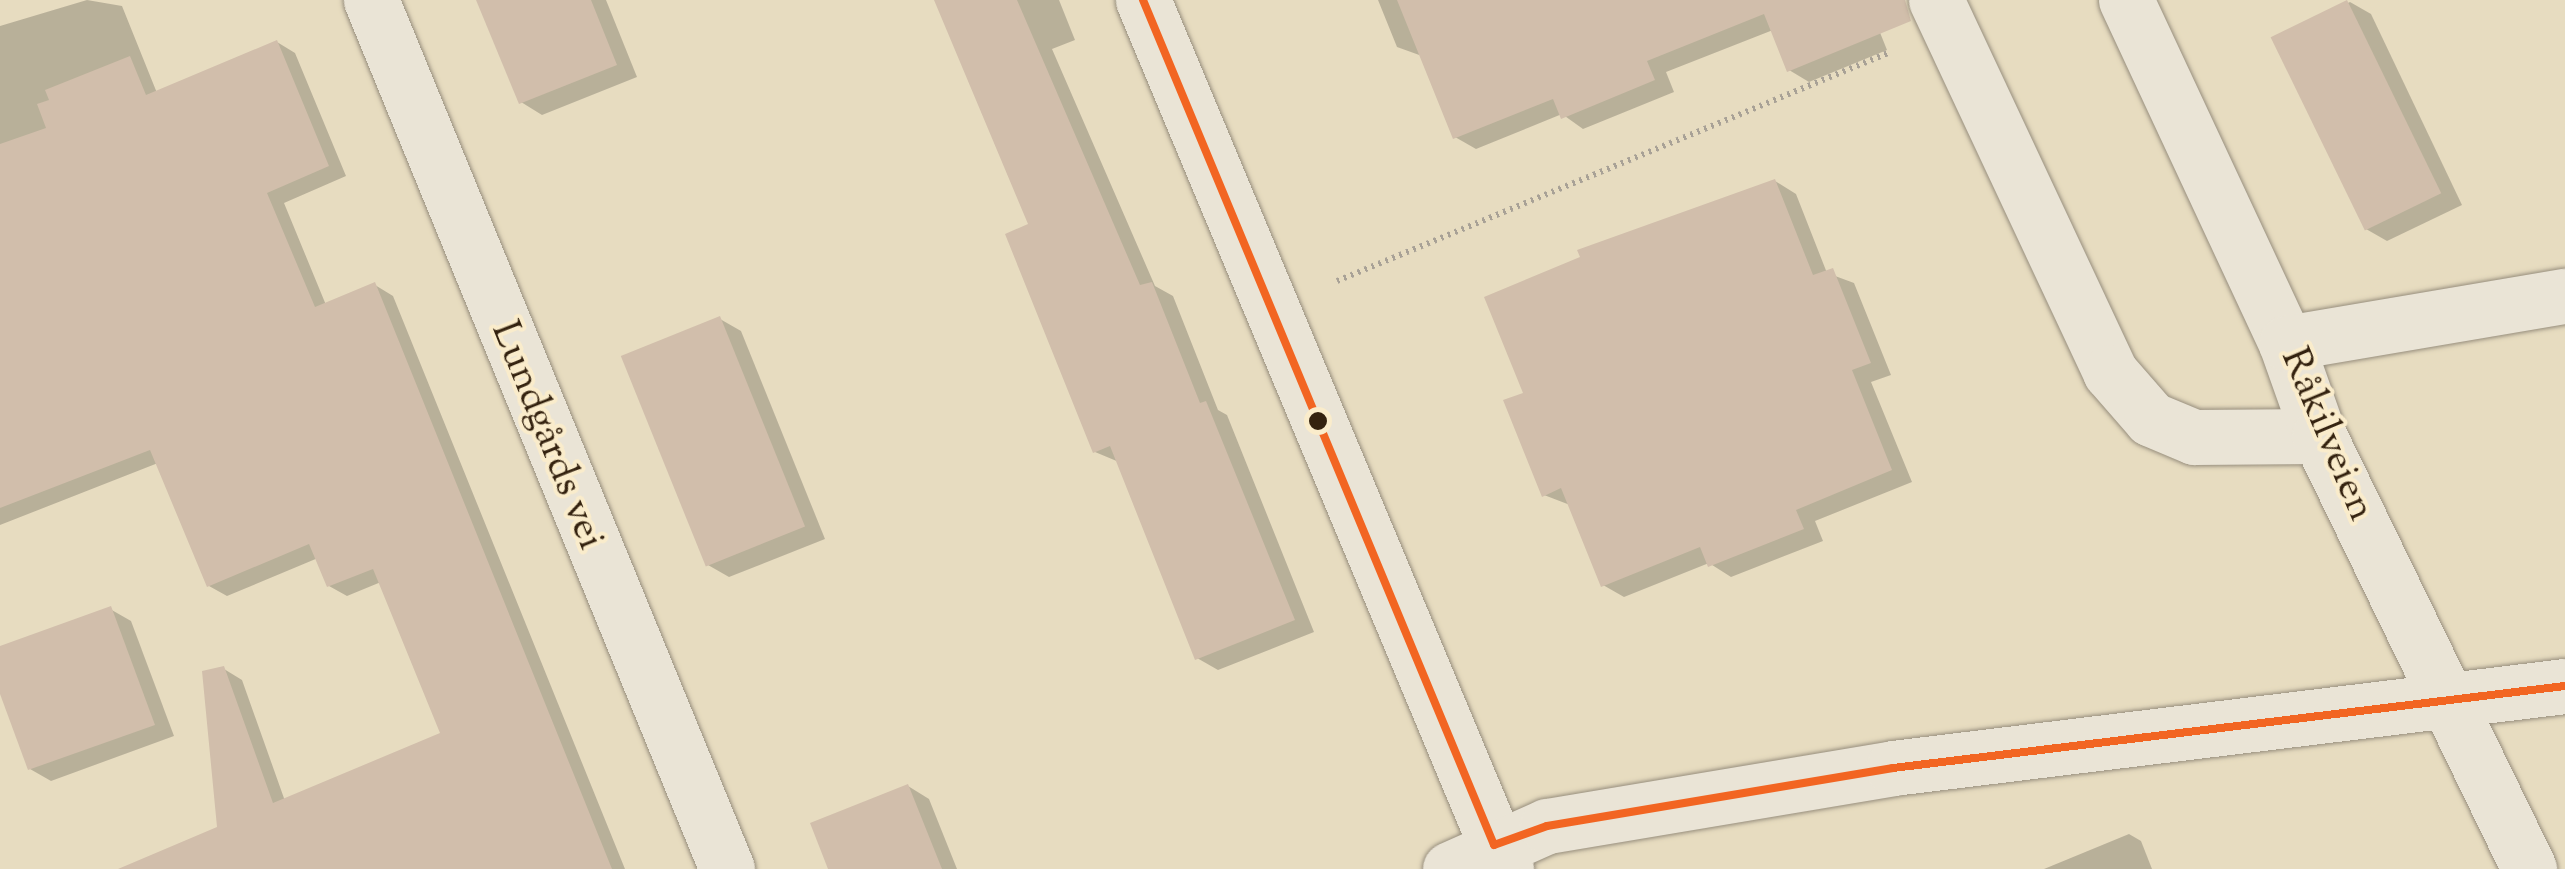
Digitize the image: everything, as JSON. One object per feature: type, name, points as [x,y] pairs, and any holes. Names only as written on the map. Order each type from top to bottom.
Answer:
[{"type":"street","name":"Lundgårds vei","points":[[371,0],[727,869]]},
{"type":"street","points":[[1143,0],[1484,861],[1547,826],[1893,768],[2565,686]]},
{"type":"street","name":"Råkilveien","points":[[2126,0],[2286,344],[2319,436],[2529,869]]},
{"type":"street","points":[[1943,14],[2110,372],[2150,419],[2194,438],[2319,436]]},
{"type":"street","points":[[2286,344],[2565,296]]},
{"type":"path","points":[[1337,281],[1943,14]]},
{"type":"building","points":[[476,0],[591,0],[617,65],[519,104]]},
{"type":"building","points":[[934,0],[1017,0],[1140,285],[1152,282],[1200,403],[1206,401],[1295,620],[1195,660],[1110,446],[1093,453],[1005,234],[1028,224]]},
{"type":"building","points":[[1397,0],[1905,0],[1911,21],[1787,72],[1764,14],[1647,61],[1655,80],[1561,119],[1553,99],[1453,139]]},
{"type":"building","points":[[2347,0],[2441,193],[2365,231],[2271,37]]},
{"type":"building","points":[[277,40],[329,166],[267,193],[315,307],[375,282],[612,869],[118,869],[217,827],[202,671],[224,666],[273,803],[440,733],[373,569],[327,587],[309,544],[207,587],[150,450],[0,508],[0,144],[46,128],[37,104],[49,100],[45,90],[130,56],[146,95]]},
{"type":"building","points":[[1775,179],[1813,275],[1833,268],[1871,363],[1852,370],[1892,470],[1796,510],[1804,529],[1708,567],[1700,547],[1601,587],[1561,488],[1542,497],[1503,400],[1523,393],[1484,297],[1580,257],[1577,250]]},
{"type":"building","points":[[720,316],[805,526],[706,567],[621,356]]},
{"type":"building","points":[[111,606],[155,725],[28,770],[0,694],[0,646]]},
{"type":"building","points":[[908,784],[942,869],[828,869],[810,823]]},
{"type":"transit line","points":[[1143,0],[1494,845],[1547,826],[1893,768],[2565,686]]}]
